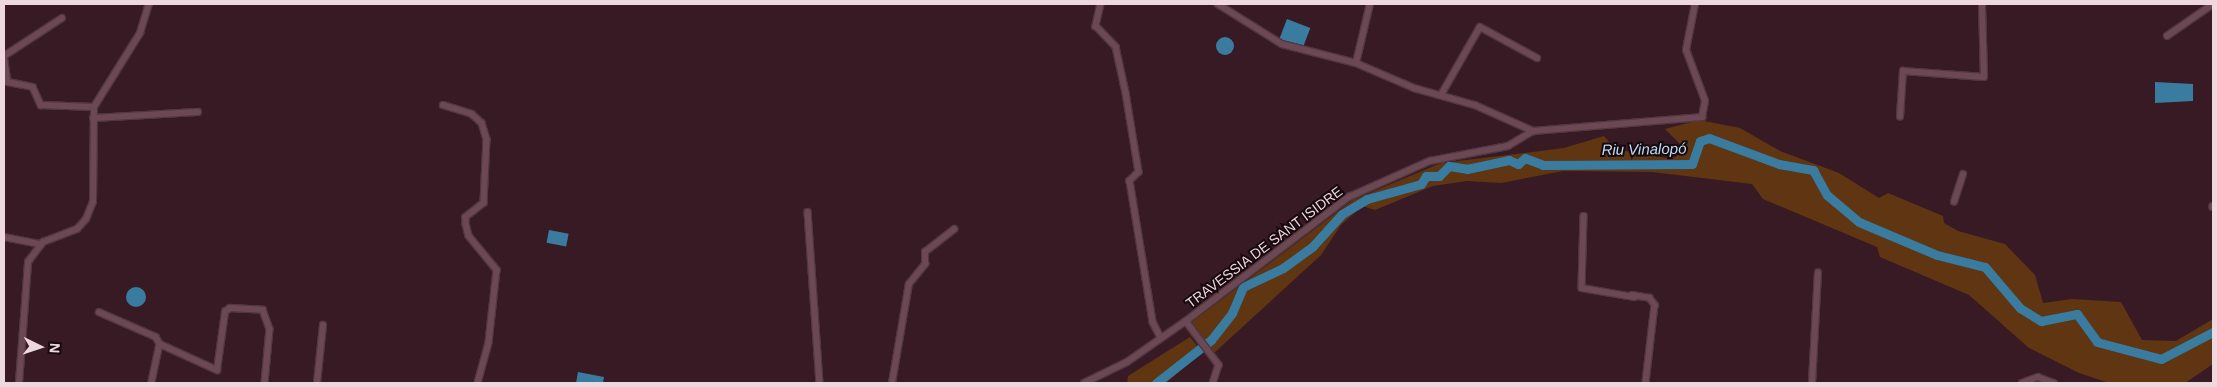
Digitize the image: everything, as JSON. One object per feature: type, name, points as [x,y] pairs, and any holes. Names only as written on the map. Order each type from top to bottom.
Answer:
[{"type":"street","points":[[19,383],[28,262],[41,244],[77,229],[86,219],[92,202],[94,108],[140,33],[148,4]]},
{"type":"street","points":[[1101,4],[1096,26],[1116,47],[1126,93],[1139,172],[1130,182],[1153,322],[1161,338]]},
{"type":"street","points":[[1218,4],[1282,44],[1356,63],[1534,131]]},
{"type":"street","points":[[1356,63],[1370,4]]},
{"type":"street","name":"TRAVESSIA DE SANT ISIDRE","points":[[1084,383],[1161,338],[1186,321],[1349,197],[1430,161],[1508,146],[1534,131],[1702,117],[1705,100],[1686,50],[1695,4]]},
{"type":"street","points":[[1900,117],[1903,71],[1984,77],[1982,4]]},
{"type":"street","points":[[2167,36],[2213,4]]},
{"type":"street","points":[[62,18],[4,55],[8,82],[32,87],[41,105],[94,108]]},
{"type":"street","points":[[1442,95],[1480,27],[1538,58]]},
{"type":"street","points":[[444,105],[472,114],[482,123],[488,139],[484,204],[466,217],[468,236],[497,270],[489,343],[478,383]]},
{"type":"street","points":[[94,118],[198,112]]},
{"type":"street","points":[[1954,202],[1963,174]]},
{"type":"street","points":[[808,212],[820,383]]},
{"type":"street","points":[[1584,216],[1582,288],[1650,298],[1655,305],[1646,383]]},
{"type":"street","points":[[892,383],[909,284],[924,264],[924,252],[954,229]]},
{"type":"street","points":[[4,237],[33,240],[41,244]]},
{"type":"street","points":[[33,240],[33,253]]},
{"type":"street","points":[[1812,383],[1818,273]]},
{"type":"street","points":[[99,312],[160,344],[217,370],[225,312],[230,308],[263,310],[270,329],[265,383]]},
{"type":"street","points":[[1186,321],[1219,366],[1213,383]]},
{"type":"street","points":[[317,383],[323,325]]},
{"type":"street","points":[[152,383],[160,344]]},
{"type":"street","points":[[2022,383],[2038,378],[2054,383]]},
{"type":"shaded area","points":[[1699,120],[1740,128],[1780,151],[1839,173],[1879,198],[1888,193],[1943,216],[1944,223],[1958,231],[2005,244],[2035,275],[2043,303],[2072,299],[2121,302],[2142,340],[2176,341],[2213,319],[2213,364],[2185,383],[2109,383],[2079,373],[2029,348],[1969,295],[1880,257],[1877,247],[1763,199],[1752,184],[1652,172],[1563,171],[1501,183],[1467,181],[1433,186],[1375,210],[1362,206],[1341,225],[1321,255],[1214,353],[1192,322],[1353,200],[1441,163],[1564,148],[1604,136],[1615,149],[1672,159],[1686,150],[1665,129]]},
{"type":"shaded area","points":[[1190,337],[1202,352],[1166,383],[1127,383],[1128,376]]},
{"type":"water","points":[[1287,19],[1310,28],[1302,48],[1279,40]]},
{"type":"water","points":[[1225,37],[1231,40],[1234,46],[1231,52],[1225,55],[1219,52],[1216,46],[1219,40]]},
{"type":"water","points":[[2155,82],[2193,84],[2193,101],[2155,103]]},
{"type":"water","points":[[549,230],[569,234],[566,247],[547,243]]},
{"type":"water","points":[[136,287],[143,290],[146,297],[143,304],[136,307],[129,304],[126,297],[129,290]]},
{"type":"water","points":[[578,372],[604,377],[603,383],[576,383]]},
{"type":"waterway","name":"Riu Vinalopó","points":[[1156,383],[1211,340],[1232,313],[1243,287],[1283,268],[1313,246],[1342,214],[1367,199],[1421,184],[1426,176],[1439,176],[1449,166],[1467,169],[1509,160],[1518,164],[1525,158],[1543,165],[1692,164],[1700,141],[1709,138],[1779,164],[1813,170],[1827,195],[1859,222],[1937,255],[1985,267],[2020,308],[2041,321],[2077,314],[2097,342],[2161,359],[2213,332]]}]
